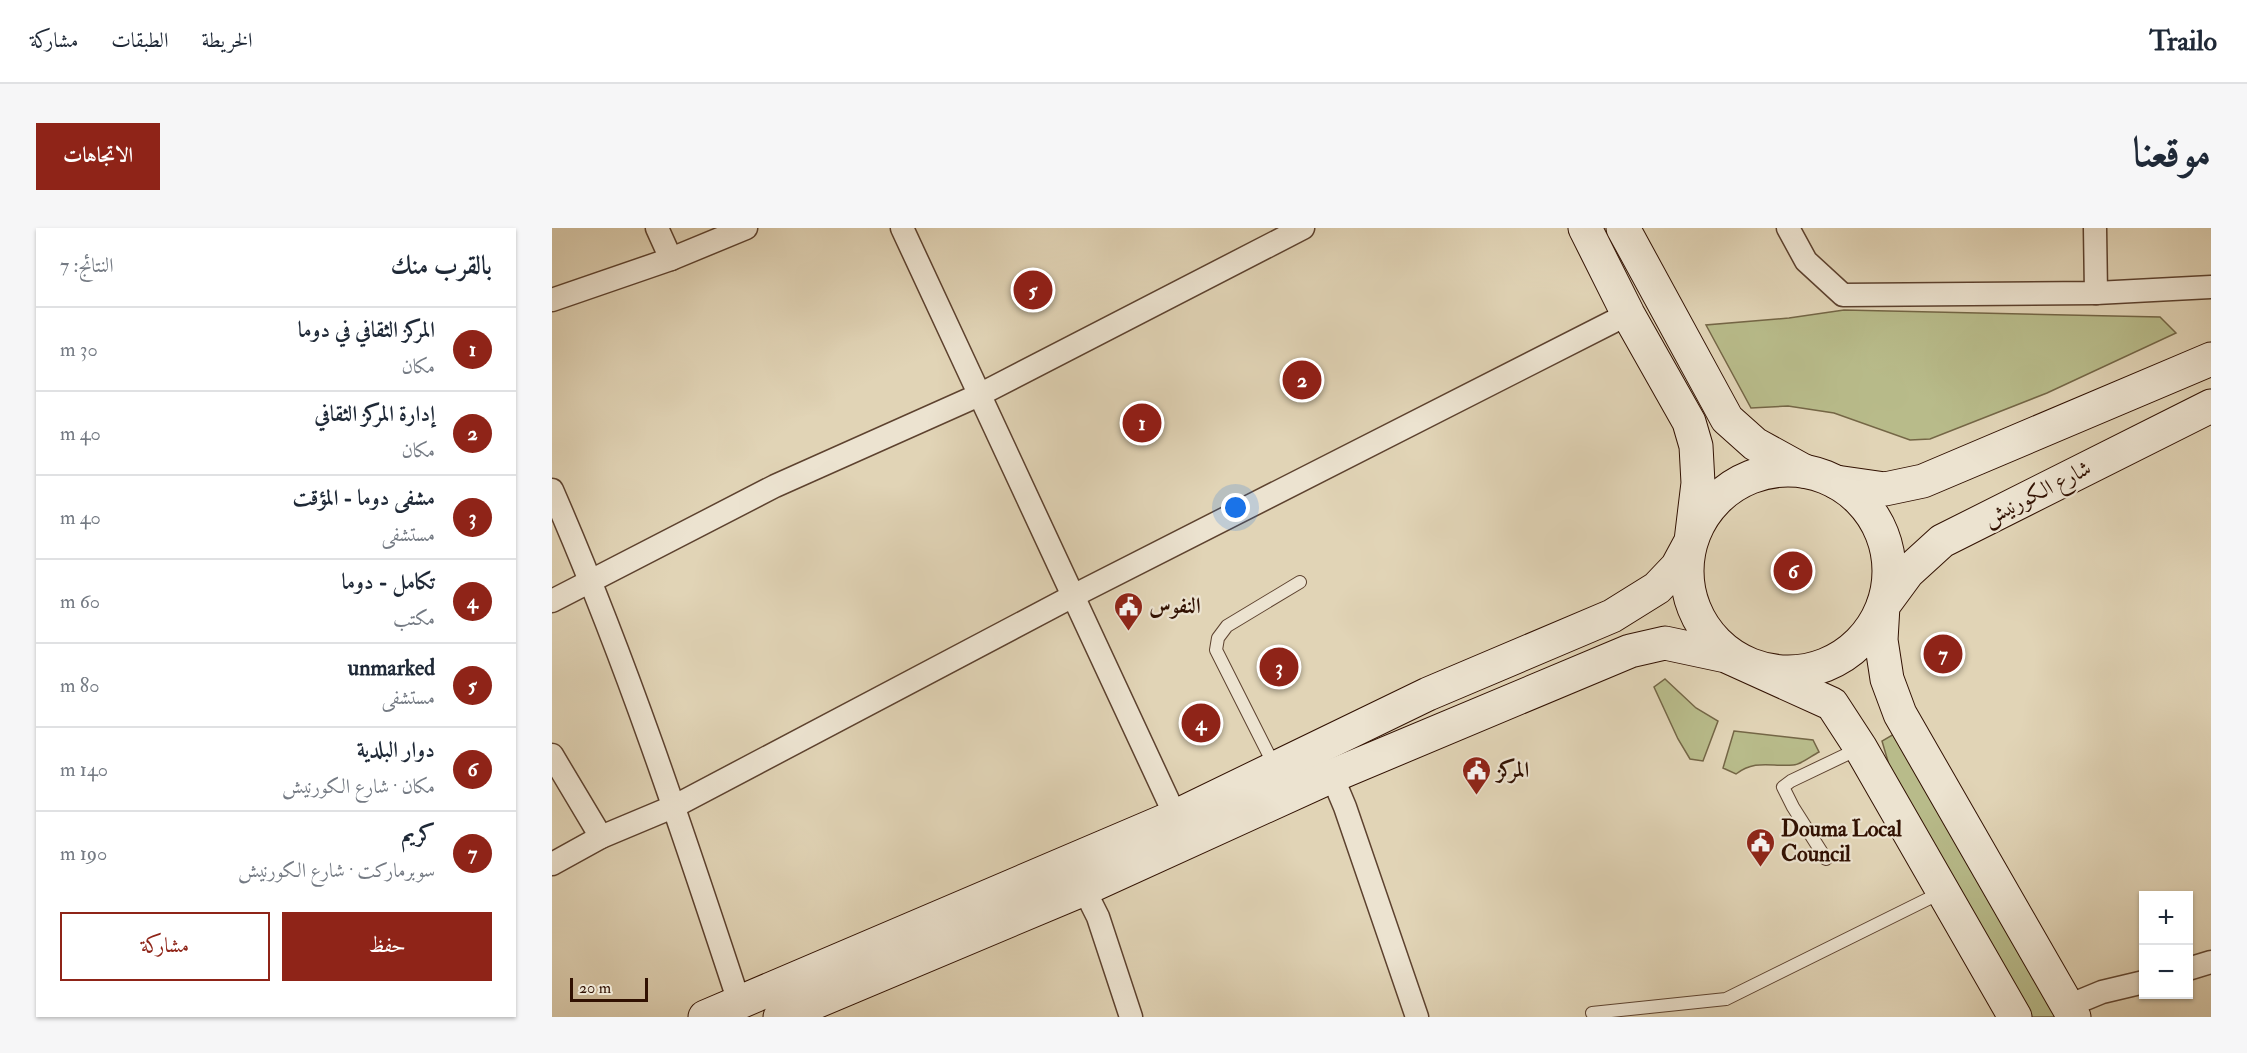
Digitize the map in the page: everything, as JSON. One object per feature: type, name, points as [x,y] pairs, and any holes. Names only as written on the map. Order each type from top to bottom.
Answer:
[{"type":"main road","points":[[1585,228],[1628,314],[1689,422],[1696,446],[1698,483],[1687,572],[1692,603],[1706,631],[1728,653],[1832,704],[1860,747],[2015,1017]]},
{"type":"main road","points":[[1623,228],[1727,419],[1755,444],[1804,471],[1836,482],[1885,489],[1923,481],[2211,359]]},
{"type":"main road","name":"شارع الكورنيش","points":[[1883,606],[1908,572],[1942,541],[2210,409]]},
{"type":"main road","points":[[780,1017],[1084,889],[1276,768],[1428,694],[1612,616],[1657,588],[1677,567],[1704,515],[1723,494],[1747,478],[1775,471],[1804,471]]},
{"type":"main road","points":[[1836,482],[1859,500],[1876,522],[1887,549],[1889,578],[1883,606],[1881,640],[1887,679],[1900,714],[2071,1012]]},
{"type":"main road","points":[[705,1017],[1181,829],[1332,776],[1449,729],[1630,651],[1665,643],[1726,656],[1756,668],[1787,673],[1818,668],[1845,655],[1868,633],[1883,606]]},
{"type":"main road","points":[[1428,694],[1449,729]]},
{"type":"street","points":[[657,228],[671,259]]},
{"type":"street","points":[[552,300],[671,259],[746,228]]},
{"type":"street","points":[[902,228],[1181,829]]},
{"type":"street","points":[[552,601],[775,486],[979,395],[1303,228]]},
{"type":"street","points":[[1788,228],[1806,261],[1843,295],[2096,293],[2211,287]]},
{"type":"street","points":[[2096,228],[2096,293]]},
{"type":"street","points":[[552,864],[601,837],[675,806],[1073,596],[1628,314]]},
{"type":"street","points":[[552,490],[592,582],[675,806],[739,1002]]},
{"type":"street","points":[[552,754],[601,837]]},
{"type":"street","points":[[1332,776],[1345,807],[1417,1017]]},
{"type":"street","points":[[1084,889],[1098,916],[1131,1017]]},
{"type":"street","points":[[2193,967],[2211,962]]},
{"type":"street","points":[[2071,1012],[2102,992],[2139,983]]},
{"type":"lane","points":[[1276,768],[1216,650],[1218,638],[1227,626],[1300,582]]},
{"type":"lane","points":[[1826,859],[1783,787],[1860,747]]},
{"type":"lane","points":[[1592,1013],[1726,999],[1943,892]]},
{"type":"green space","points":[[1844,310],[2160,317],[2176,333],[2047,393],[1930,439],[1910,440],[1834,413],[1788,406],[1751,408],[1706,325],[1789,318]]},
{"type":"green space","points":[[1665,679],[1696,708],[1718,721],[1703,761],[1690,759],[1678,739],[1654,687]]},
{"type":"green space","points":[[1734,731],[1813,740],[1819,752],[1796,765],[1757,765],[1743,769],[1736,774],[1723,768]]},
{"type":"green space","points":[[1894,734],[2062,1017],[2031,1017],[1892,775],[1882,741]]},
{"type":"place","name":"unmarked","points":[[1033,290]]},
{"type":"place","name":"إدارة المركز الثقافي","points":[[1302,380]]},
{"type":"place","name":"المركز الثقافي في دوما","points":[[1142,423]]},
{"type":"place","name":"دوار البلدية","points":[[1793,571]]},
{"type":"place","name":"النفوس","points":[[1128,632]]},
{"type":"place","name":"كريم","points":[[1943,654]]},
{"type":"place","name":"مشفى دوما - المؤقت","points":[[1279,667]]},
{"type":"place","name":"تكامل - دوما","points":[[1201,723]]},
{"type":"place","name":"المركز","points":[[1476,796]]},
{"type":"place","name":"Douma Local Council","points":[[1760,868]]}]
